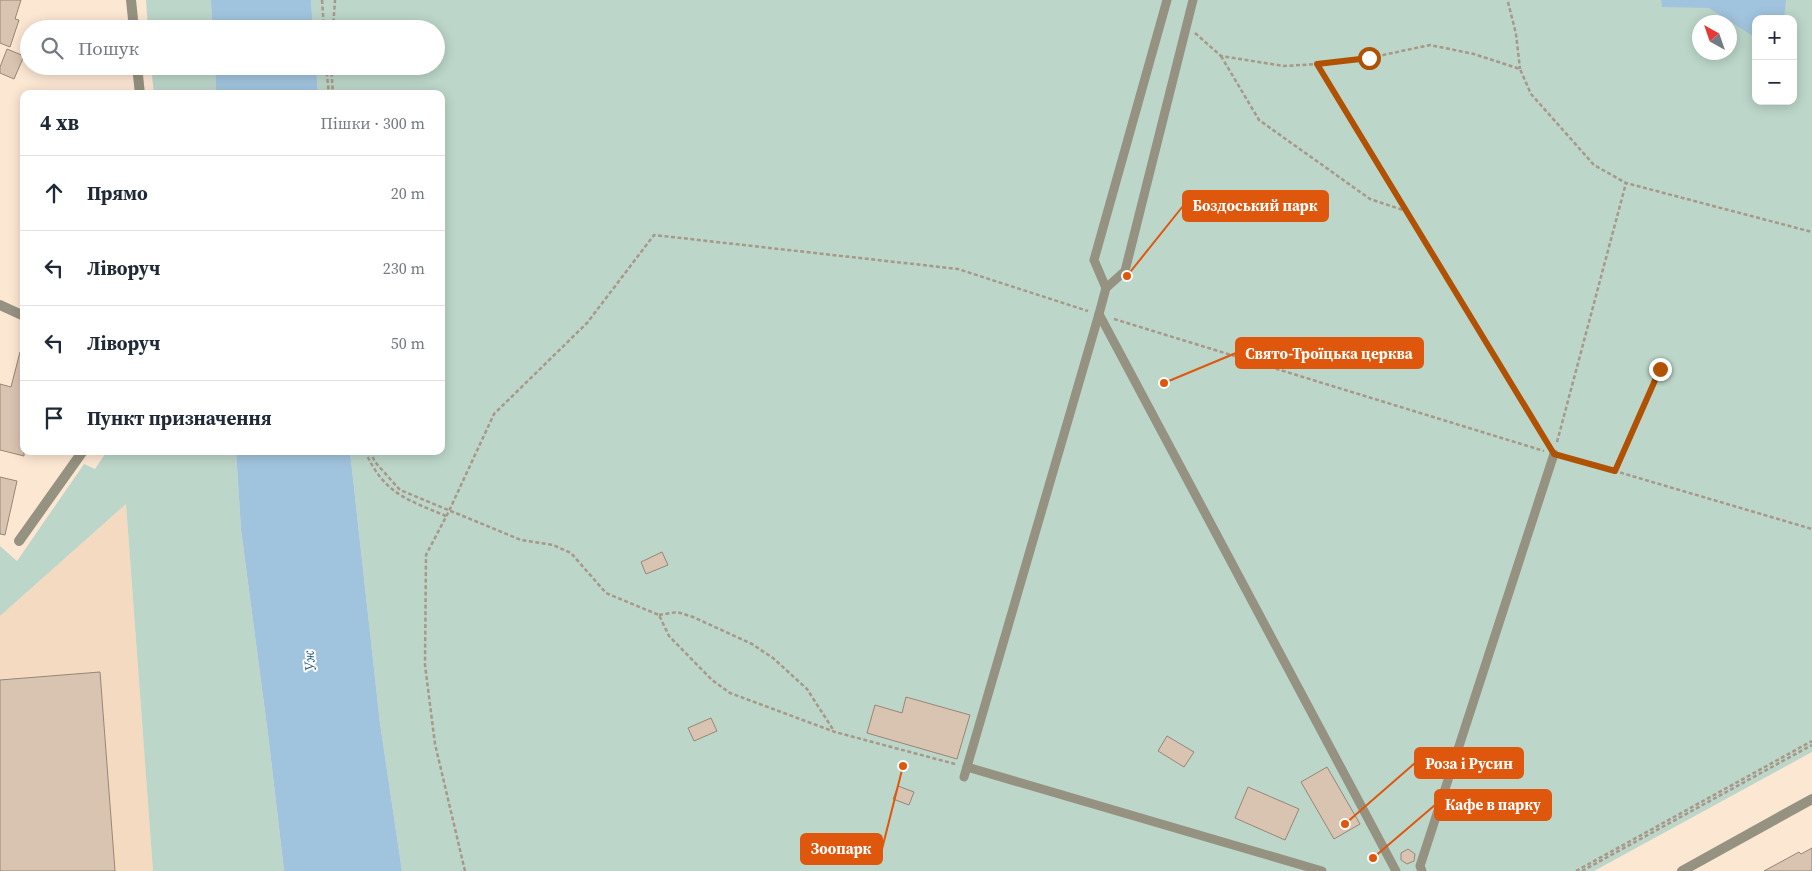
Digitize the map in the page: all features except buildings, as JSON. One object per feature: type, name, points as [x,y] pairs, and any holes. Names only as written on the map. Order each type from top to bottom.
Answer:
[{"type":"street","points":[[131,0],[133,20]]},
{"type":"street","points":[[1106,288],[1094,260],[1167,0]]},
{"type":"street","points":[[964,777],[1106,288],[1125,272],[1193,0]]},
{"type":"street","points":[[139,75],[140,90]]},
{"type":"street","points":[[0,305],[20,314]]},
{"type":"street","points":[[1099,314],[1396,871]]},
{"type":"street","points":[[1422,871],[1420,866],[1554,454]]},
{"type":"street","points":[[19,542],[80,455]]},
{"type":"street","points":[[967,767],[1322,871]]},
{"type":"street","points":[[1683,871],[1812,799]]},
{"type":"path","points":[[322,0],[323,20]]},
{"type":"path","points":[[334,20],[335,0]]},
{"type":"path","points":[[1508,2],[1516,34],[1520,69],[1531,94],[1594,165],[1626,183],[1812,232]]},
{"type":"path","points":[[1188,21],[1221,56],[1259,120],[1370,199],[1406,210]]},
{"type":"path","points":[[1221,56],[1284,66],[1369,58],[1430,45],[1474,54],[1520,69]]},
{"type":"path","points":[[1317,64],[1554,454]]},
{"type":"path","points":[[327,75],[328,90]]},
{"type":"path","points":[[332,75],[333,90]]},
{"type":"path","points":[[1554,454],[1626,183]]},
{"type":"path","points":[[465,871],[435,744],[425,665],[426,555],[449,511],[494,414],[588,323],[654,235],[958,270],[1554,454],[1812,529]]},
{"type":"path","points":[[1615,471],[1660,369]]},
{"type":"path","points":[[367,455],[384,484],[403,498],[446,516]]},
{"type":"path","points":[[372,455],[375,462],[400,490],[521,540],[553,545],[571,553],[606,593],[659,615],[677,612],[693,617],[736,636],[766,653],[807,689],[834,732]]},
{"type":"path","points":[[659,615],[669,636],[712,680],[730,693],[834,732],[967,767]]},
{"type":"path","points":[[1576,871],[1812,743]]},
{"type":"path","points":[[1582,871],[1812,743]]},
{"type":"shaded area","points":[[126,504],[153,871],[0,871],[0,616]]},
{"type":"green space","points":[[146,0],[211,0],[212,20],[147,20]]},
{"type":"green space","points":[[311,0],[1812,0],[1812,752],[1594,871],[402,871],[380,723],[350,455],[445,455],[445,90],[318,90],[317,75],[445,75],[445,20],[312,20]]},
{"type":"green space","points":[[152,75],[215,75],[216,90],[154,90]]},
{"type":"green space","points":[[104,455],[236,455],[241,530],[284,871],[153,871],[126,504],[0,616],[0,546],[17,561],[84,464],[95,469]]},
{"type":"water","points":[[211,0],[311,0],[312,20],[212,20]]},
{"type":"water","points":[[1661,0],[1786,0],[1784,15],[1752,15],[1752,35],[1737,26],[1737,15],[1720,15],[1709,8],[1662,7]]},
{"type":"water","points":[[215,75],[317,75],[318,90],[216,90]]},
{"type":"water","name":"Уж","points":[[236,455],[350,455],[380,723],[402,871],[284,871],[241,530]]},
{"type":"place","name":"Боздоський парк","points":[[1127,276]]},
{"type":"place","name":"Свято-Троїцька церква","points":[[1164,383]]},
{"type":"place","name":"Зоопарк","points":[[903,766]]},
{"type":"place","name":"Роза і Русин","points":[[1345,824]]},
{"type":"place","name":"Кафе в парку","points":[[1373,858]]},
{"type":"route","points":[[1369,58],[1317,64],[1554,454],[1615,471],[1660,369]]}]
